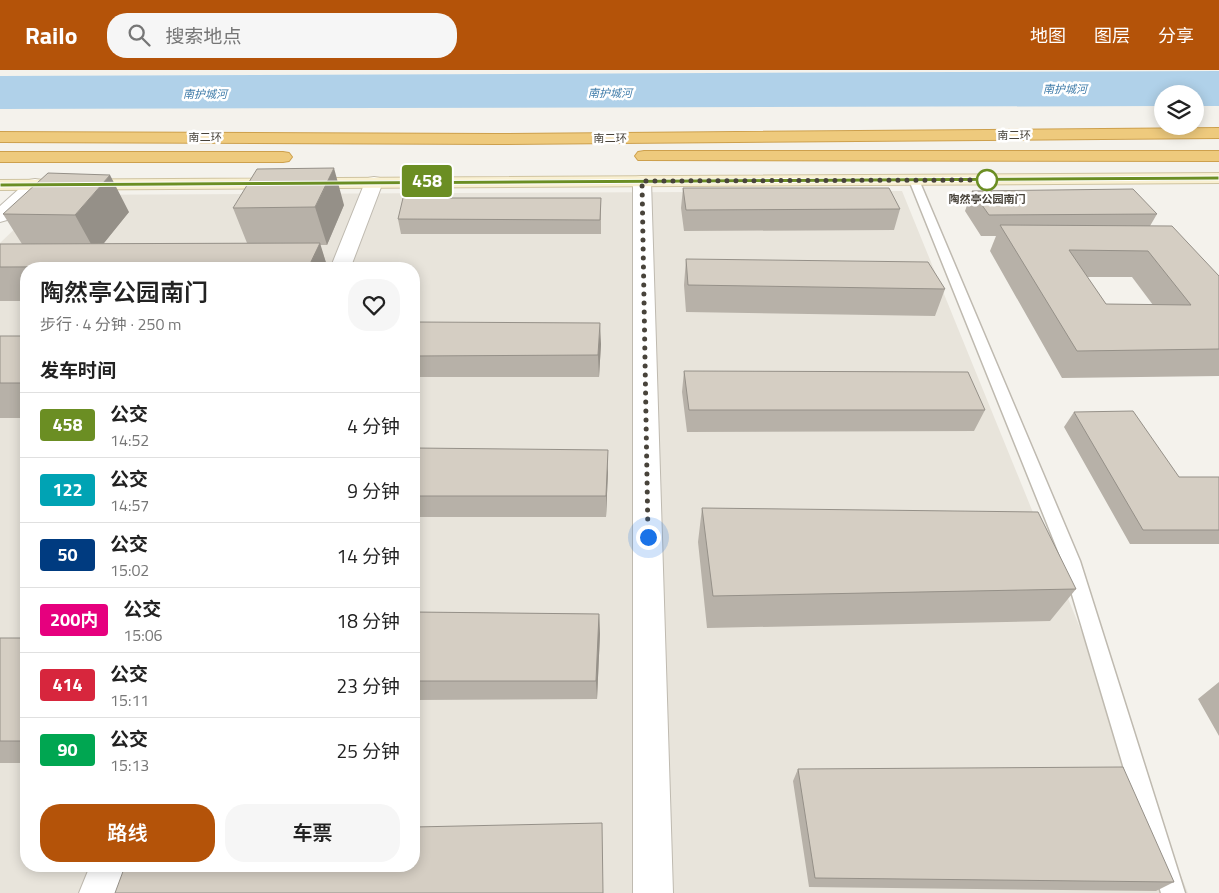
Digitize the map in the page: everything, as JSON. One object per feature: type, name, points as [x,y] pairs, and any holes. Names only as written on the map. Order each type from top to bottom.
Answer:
[{"type":"highway","points":[[0,128],[101,129],[153,137]]},
{"type":"highway","name":"南二环","points":[[0,137],[495,139],[1219,133]]},
{"type":"highway","points":[[1137,156],[1219,164]]},
{"type":"highway","name":"南二环","points":[[636,169],[1137,156],[1219,156]]},
{"type":"highway","name":"南二环","points":[[0,157],[302,157]]},
{"type":"street","points":[[636,169],[653,893]]},
{"type":"street","points":[[0,185],[374,182],[636,169],[914,180],[1219,178]]},
{"type":"street","points":[[343,262],[374,182]]},
{"type":"street","points":[[0,216],[35,184]]},
{"type":"street","points":[[99,893],[108,872]]},
{"type":"lane","points":[[914,180],[1072,561],[1173,893]]},
{"type":"shaded area","points":[[902,191],[1188,893],[0,893],[0,243],[50,195]]},
{"type":"water","name":"南护城河","points":[[1219,71],[1219,106],[1204,106],[1204,85],[1154,85],[1154,106],[0,109],[0,76]]},
{"type":"building","points":[[334,168],[315,207],[233,208],[257,169]]},
{"type":"building","points":[[48,173],[110,175],[75,215],[3,214]]},
{"type":"building","points":[[683,188],[889,188],[900,209],[686,210]]},
{"type":"building","points":[[1133,189],[1157,214],[989,215],[972,191]]},
{"type":"building","points":[[403,198],[601,198],[600,220],[398,219]]},
{"type":"building","points":[[1000,225],[1172,226],[1219,276],[1219,349],[1077,351]],"holes":[[[1069,250],[1148,251],[1191,305],[1106,304]]]},
{"type":"building","points":[[320,243],[311,262],[20,262],[20,267],[0,267],[0,244]]},
{"type":"building","points":[[686,259],[928,262],[945,289],[688,285]]},
{"type":"building","points":[[420,322],[600,323],[598,355],[420,356]]},
{"type":"building","points":[[0,336],[20,336],[20,383],[0,383]]},
{"type":"building","points":[[684,371],[968,372],[985,410],[689,410]]},
{"type":"building","points":[[1133,411],[1179,477],[1219,477],[1219,530],[1143,530],[1074,412]]},
{"type":"building","points":[[420,448],[608,450],[606,496],[420,496]]},
{"type":"building","points":[[702,508],[1038,512],[1076,589],[713,596]]},
{"type":"building","points":[[420,612],[599,614],[596,681],[420,681]]},
{"type":"building","points":[[0,638],[20,638],[20,741],[0,741]]},
{"type":"building","points":[[1123,767],[1174,882],[815,878],[798,769]]},
{"type":"building","points":[[602,823],[603,893],[115,893],[123,872],[420,872],[420,827]]},
{"type":"bus line","name":"458","points":[[0,185],[1219,178]]},
{"type":"place","name":"陶然亭公园南门","points":[[987,180]]},
{"type":"route","points":[[648,537],[642,181],[987,180]]}]
